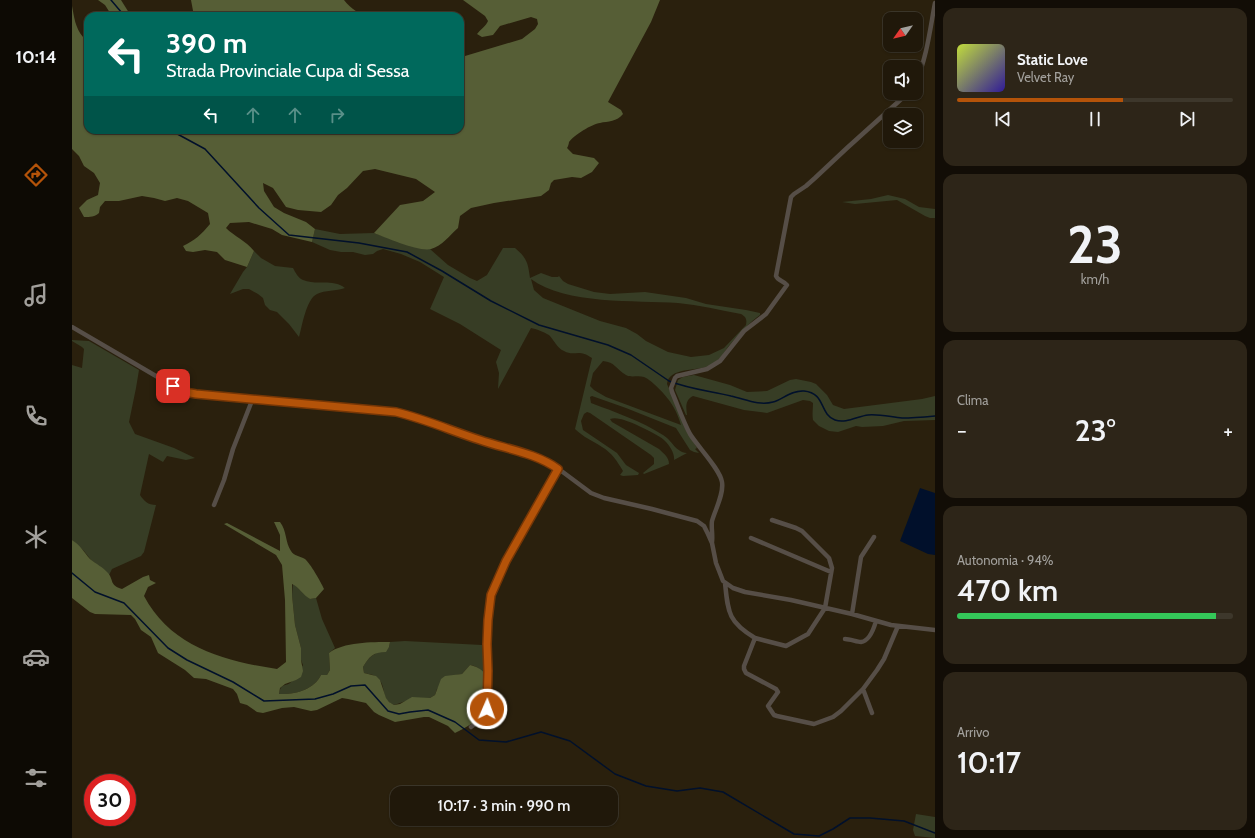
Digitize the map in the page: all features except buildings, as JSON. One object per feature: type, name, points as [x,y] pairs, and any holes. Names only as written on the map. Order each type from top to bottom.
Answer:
[{"type":"street","points":[[923,60],[935,3]]},
{"type":"street","points":[[712,543],[712,523],[717,511],[723,484],[720,475],[697,445],[687,428],[672,388],[674,378],[680,374],[707,369],[718,363],[744,331],[766,314],[787,285],[776,276],[791,197],[806,186],[900,100]]},
{"type":"street","points":[[72,327],[185,392],[253,398],[297,404],[396,412],[412,416],[482,441],[535,456],[552,464],[591,493],[604,498],[697,521],[706,529],[712,543],[721,578],[725,583],[733,588],[745,592],[790,600],[852,614],[898,626],[935,630]]},
{"type":"street","points":[[214,505],[224,480],[233,449],[253,398]]},
{"type":"street","points":[[470,727],[483,718],[487,709],[487,644],[491,595],[506,561],[558,469]]},
{"type":"street","points":[[725,583],[729,612],[732,620],[754,638],[786,646],[808,634],[825,608],[832,568],[829,558],[802,531],[772,520]]},
{"type":"street","points":[[852,614],[861,557],[874,537]]},
{"type":"street","points":[[751,538],[831,572]]},
{"type":"street","points":[[845,639],[860,642],[866,640],[876,621]]},
{"type":"street","points":[[754,638],[744,670],[746,673],[776,688],[778,692],[768,706],[774,715],[814,724],[833,717],[841,712],[863,689],[884,659],[898,626]]},
{"type":"street","points":[[863,689],[872,713]]},
{"type":"green space","points":[[98,0],[121,0],[128,12],[109,12],[105,5]]},
{"type":"green space","points":[[191,0],[344,0],[349,6],[358,12],[193,12]]},
{"type":"green space","points":[[463,0],[660,0],[651,22],[608,102],[621,110],[623,114],[615,120],[597,124],[588,128],[579,133],[569,142],[567,148],[573,154],[594,158],[599,163],[592,172],[581,178],[572,177],[554,180],[551,183],[549,190],[541,196],[471,208],[460,216],[458,228],[446,240],[435,248],[431,249],[403,244],[374,233],[400,205],[423,201],[435,192],[416,179],[375,169],[363,171],[338,195],[331,205],[321,212],[298,210],[286,207],[273,188],[263,183],[264,191],[274,207],[306,222],[315,229],[312,242],[282,235],[272,229],[249,222],[230,223],[226,228],[254,251],[247,267],[225,260],[217,252],[205,250],[193,252],[186,251],[183,246],[198,237],[210,224],[208,213],[188,201],[177,198],[165,201],[142,196],[119,201],[105,201],[100,207],[99,213],[84,217],[79,208],[87,200],[98,195],[100,183],[94,173],[84,166],[79,156],[72,149],[72,6],[78,30],[84,37],[84,134],[464,134],[464,56],[522,39],[535,29],[538,24],[537,19],[531,17],[500,26],[493,35],[482,37],[477,34],[488,21],[485,16]]},
{"type":"green space","points":[[888,195],[905,199],[919,207],[935,209],[935,218],[925,216],[897,200],[855,204],[842,202],[871,199]]},
{"type":"green space","points":[[315,229],[340,234],[374,233],[415,247],[430,249],[448,265],[477,281],[487,275],[503,248],[515,248],[526,261],[530,278],[541,273],[552,277],[559,276],[568,284],[594,292],[610,294],[645,292],[686,298],[706,304],[746,310],[760,313],[760,315],[742,331],[714,364],[705,368],[678,372],[669,379],[667,384],[688,433],[697,448],[695,449],[699,453],[690,450],[676,428],[626,408],[592,396],[590,397],[591,403],[646,425],[666,437],[680,451],[687,453],[674,460],[673,453],[662,438],[630,422],[616,418],[610,419],[612,422],[659,449],[667,457],[669,464],[644,474],[643,473],[654,464],[654,458],[587,412],[584,414],[581,421],[583,430],[617,453],[626,465],[639,473],[638,475],[623,476],[620,475],[623,471],[606,449],[585,437],[575,429],[592,358],[580,353],[568,353],[557,346],[549,335],[531,328],[498,389],[499,373],[496,362],[501,350],[460,324],[430,309],[444,277],[420,262],[401,254],[383,249],[373,254],[365,255],[353,252],[330,250],[312,242]],"holes":[[[531,279],[545,287],[562,293],[581,297],[602,300],[678,303],[741,314],[746,318],[746,325],[724,348],[709,355],[691,357],[668,352],[646,341],[626,328],[600,321],[543,298],[534,290]],[[603,361],[613,364],[628,376],[644,377],[652,382],[672,404],[681,425],[606,397],[594,390],[590,386],[593,373]]]},
{"type":"green space","points":[[254,251],[261,258],[275,266],[293,268],[303,280],[308,282],[335,283],[345,288],[320,293],[313,297],[307,307],[299,337],[277,312],[270,310],[265,305],[263,298],[258,294],[249,289],[243,289],[230,294],[247,267]]},
{"type":"green space","points":[[72,340],[89,341],[139,370],[129,422],[135,434],[174,448],[195,458],[186,460],[167,456],[163,462],[149,454],[140,495],[146,502],[156,505],[144,552],[141,556],[112,569],[109,575],[91,560],[72,540],[72,365],[82,368],[84,349]]},
{"type":"green space","points":[[694,375],[730,385],[747,392],[767,391],[790,380],[796,379],[811,382],[816,384],[827,395],[833,405],[844,409],[935,396],[935,420],[904,421],[883,426],[856,426],[838,432],[829,431],[819,426],[813,420],[813,403],[810,401],[803,400],[767,413],[744,410],[693,396],[687,402],[686,415],[675,390],[678,380],[683,377]]},
{"type":"green space","points":[[274,522],[280,522],[284,529],[291,551],[307,561],[324,589],[316,598],[310,599],[292,584],[295,625],[301,648],[303,671],[301,677],[285,684],[280,688],[279,694],[291,694],[309,688],[321,675],[327,675],[330,670],[329,653],[335,649],[358,643],[390,642],[386,652],[375,654],[367,660],[363,667],[364,673],[376,676],[380,680],[386,698],[389,702],[394,705],[400,704],[412,697],[430,698],[435,695],[441,679],[445,676],[462,674],[470,665],[481,669],[485,675],[485,696],[482,716],[455,733],[448,726],[429,717],[395,722],[374,712],[366,703],[342,698],[317,710],[311,711],[294,707],[282,708],[263,713],[257,712],[247,705],[240,703],[237,694],[233,689],[206,679],[194,678],[185,670],[158,653],[151,637],[141,630],[131,615],[95,614],[90,612],[72,598],[72,540],[80,546],[90,559],[106,571],[115,586],[122,589],[149,575],[150,580],[156,583],[148,587],[144,596],[155,613],[169,628],[184,639],[201,649],[219,656],[257,666],[277,669],[286,662],[285,600],[282,565],[276,555],[224,524],[227,523],[280,551],[280,535]]},
{"type":"green space","points":[[293,583],[310,599],[316,598],[322,619],[335,648],[329,653],[330,670],[327,675],[321,675],[309,688],[291,694],[279,694],[283,686],[292,682],[303,665],[301,660],[301,648],[295,625],[292,595]]},
{"type":"green space","points":[[405,641],[482,645],[485,675],[475,666],[470,665],[462,674],[456,675],[437,689],[435,695],[430,698],[406,701],[394,705],[387,699],[380,680],[373,675],[364,673],[363,667],[371,656],[389,647],[390,642]]},
{"type":"green space","points":[[916,814],[935,817],[935,838],[915,836],[913,830]]},
{"type":"water","points":[[920,488],[935,493],[935,555],[928,554],[900,541]]},
{"type":"waterway","points":[[111,0],[121,12]]},
{"type":"waterway","points":[[177,134],[205,149],[259,208],[289,235],[359,243],[407,252],[442,271],[491,301],[539,325],[608,345],[631,355],[669,381],[677,384],[752,402],[762,403],[776,401],[795,392],[804,391],[816,396],[826,413],[830,417],[839,421],[868,415],[902,418],[935,416]]},
{"type":"waterway","points":[[72,573],[95,592],[124,603],[168,648],[187,660],[233,682],[264,701],[315,699],[333,694],[351,686],[365,685],[388,711],[399,714],[428,710],[455,722],[479,740],[506,742],[541,732],[570,741],[615,774],[646,786],[677,791],[700,788],[723,792],[794,834],[819,836],[850,818],[904,821],[935,833]]},
{"type":"route","points":[[173,386],[185,392],[196,394],[253,398],[381,412],[396,412],[424,420],[482,441],[535,456],[552,464],[558,469],[506,561],[491,595],[487,644],[487,709]]}]
